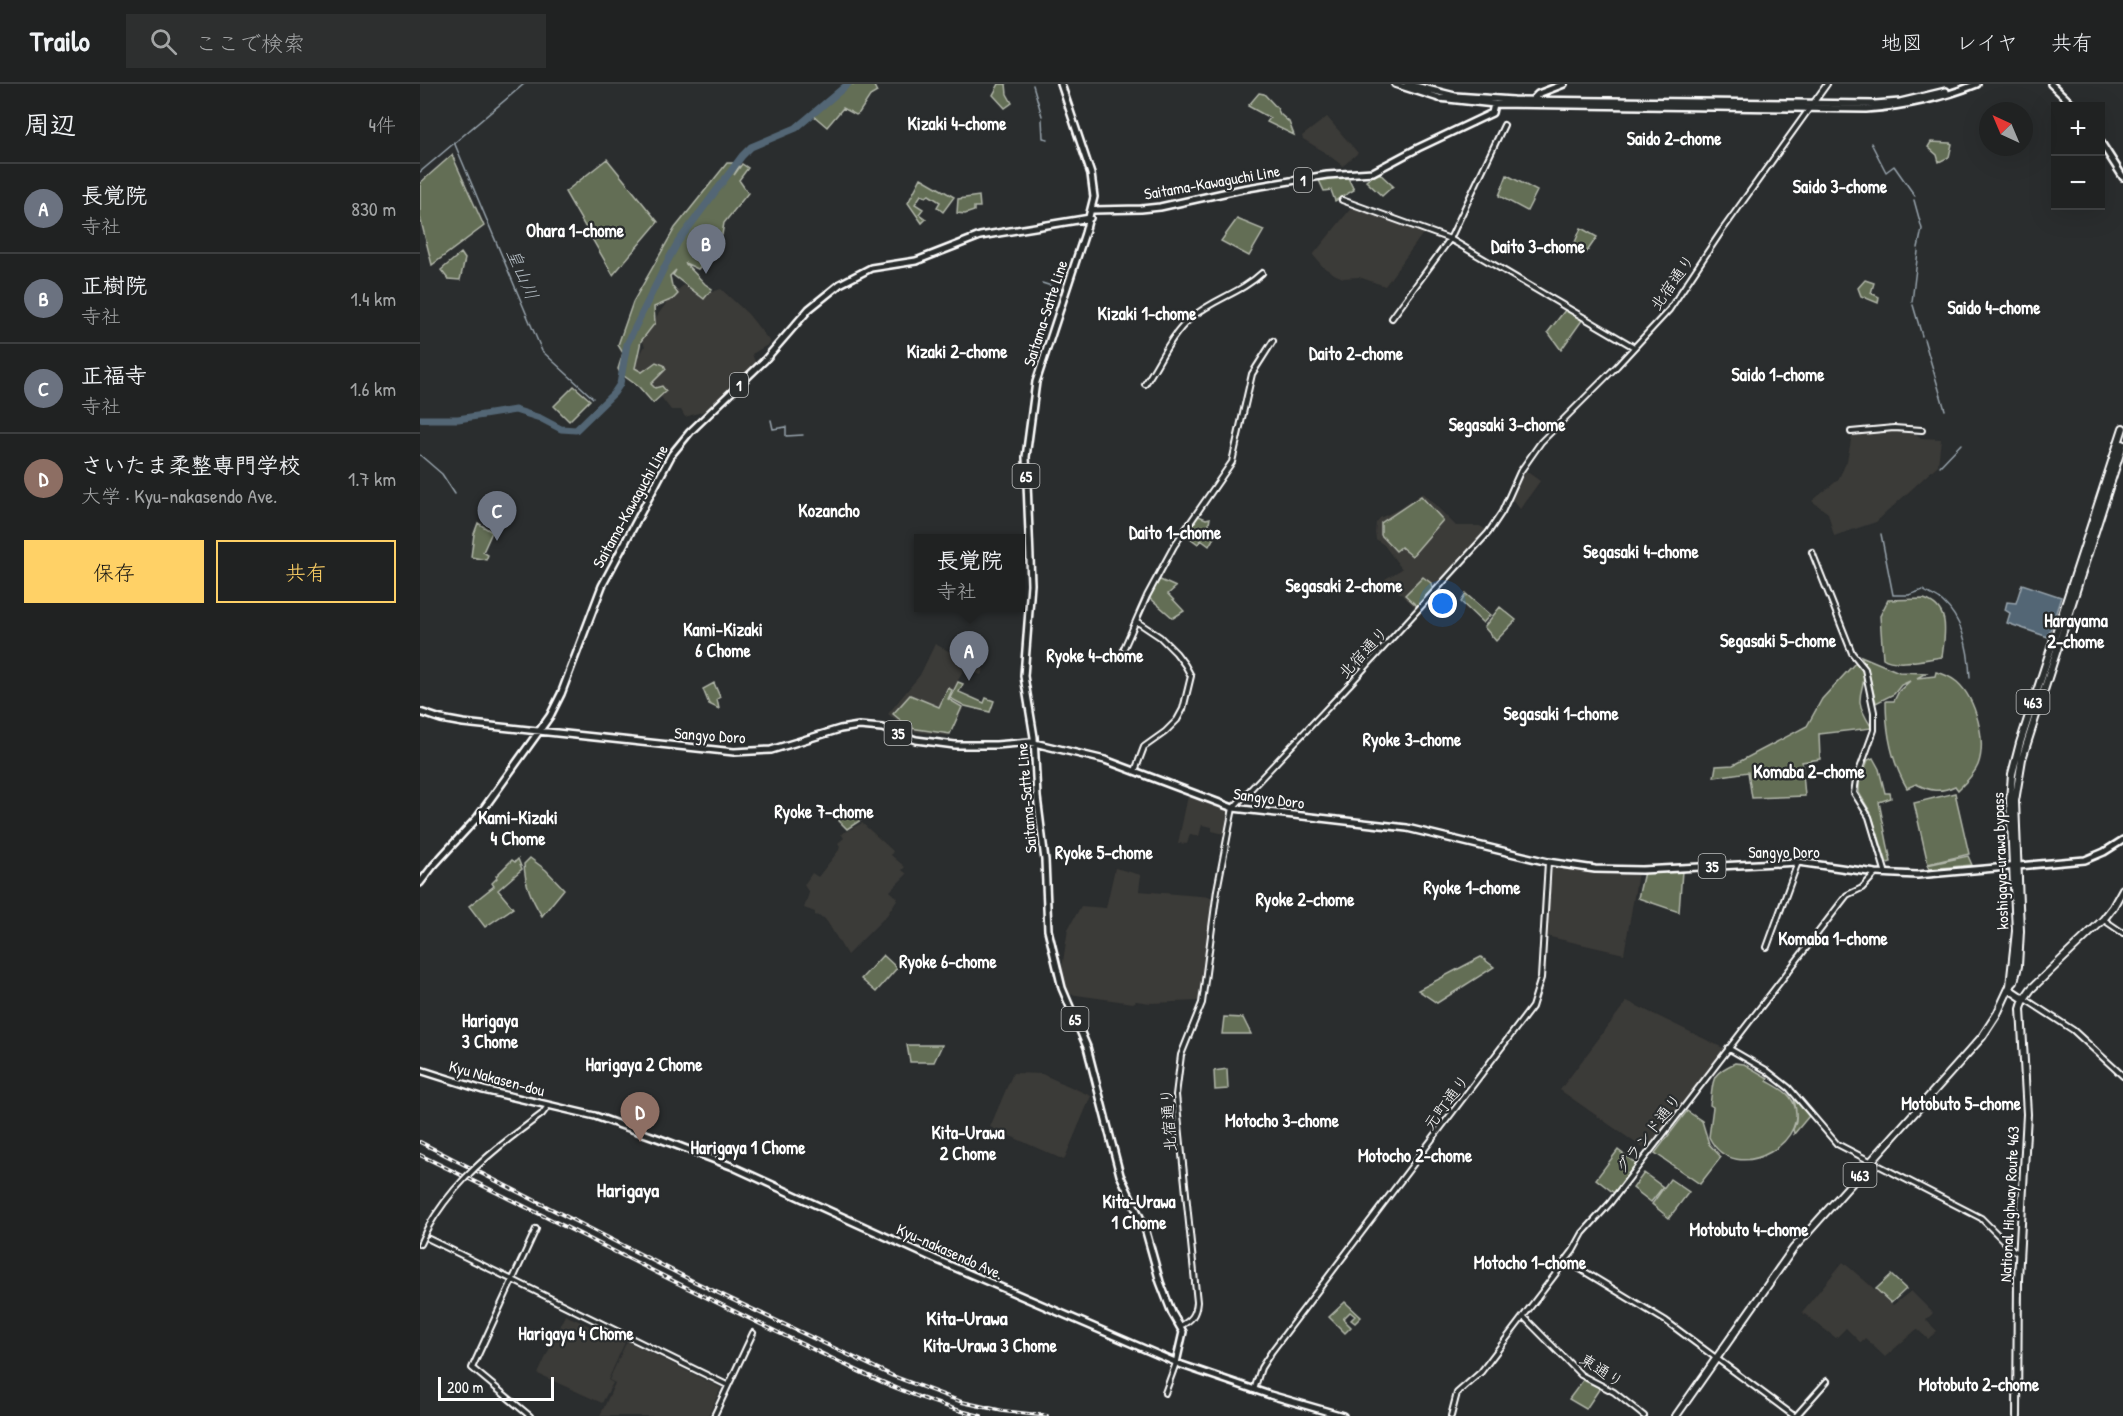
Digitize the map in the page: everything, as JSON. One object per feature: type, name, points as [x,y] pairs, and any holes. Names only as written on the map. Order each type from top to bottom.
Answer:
[{"type":"highway","name":"koshigaya-urawa bypass","points":[[1679,1416],[1793,1249],[1982,1037],[1998,1014],[2010,986],[2016,931],[2010,800],[2012,774],[2020,743],[2123,428]]},
{"type":"highway","name":"koshigaya-urawa bypass","points":[[2014,865],[2015,801],[2022,759],[2123,444]]},
{"type":"highway","points":[[2010,986],[2012,991],[2024,999],[2036,983],[2103,920],[2123,889]]},
{"type":"highway","name":"National Highway Route 463","points":[[2017,1416],[2019,1252],[2026,1142],[2026,1091],[2021,1014],[2024,999]]},
{"type":"main road","points":[[1061,84],[1093,182],[1093,210]]},
{"type":"main road","points":[[1395,84],[1451,100],[1494,104],[1532,102]]},
{"type":"main road","points":[[1407,84],[1464,98],[1532,102],[1811,106],[1900,102],[1929,97],[1967,84]]},
{"type":"main road","points":[[1532,102],[1538,94],[1564,84]]},
{"type":"main road","points":[[1811,106],[1866,110],[1906,106],[1977,84]]},
{"type":"main road","points":[[2051,84],[2070,102]]},
{"type":"main road","name":"Saitama-Kawaguchi Line","points":[[1093,210],[1160,207],[1242,189],[1327,175],[1373,172],[1418,148],[1492,114],[1494,104]]},
{"type":"main road","points":[[2105,149],[2123,177]]},
{"type":"main road","name":"Saitama-Satte Line","points":[[1093,210],[1036,382],[1025,472],[1031,584],[1024,675],[1035,743],[1036,785],[1045,859],[1048,930],[1053,958],[1062,988],[1087,1047],[1120,1175],[1143,1220],[1160,1282],[1172,1313],[1180,1326]]},
{"type":"main road","name":"Saitama-Kawaguchi Line","points":[[420,883],[477,818],[539,732],[561,694],[602,586],[668,460],[690,432],[764,361],[809,309],[832,289],[871,268],[916,261],[980,236],[1090,218]]},
{"type":"main road","name":"Sangyo Doro","points":[[420,712],[452,721],[734,752],[771,750],[840,729],[859,726],[882,728],[916,740],[935,743],[986,746],[1035,743],[1094,757],[1233,808],[1407,828],[1548,862],[1595,869],[1642,870],[1798,862],[1876,873],[1917,875],[2085,860],[2123,840]]},
{"type":"main road","name":"Kyu Nakasen-dou","points":[[420,1070],[483,1090],[548,1106]]},
{"type":"main road","name":"Kyu-nakasendo Ave.","points":[[548,1106],[603,1118],[731,1166],[927,1256],[1176,1363],[1254,1390],[1343,1416]]},
{"type":"main road","points":[[1176,1363],[1183,1334],[1180,1326]]},
{"type":"street","name":"北宿通り","points":[[1180,1326],[1188,1323],[1193,1316],[1197,1302],[1176,1095],[1177,1072],[1182,1050],[1202,1003],[1217,890],[1233,808],[1488,533],[1502,512],[1520,472],[1541,442],[1674,304],[1721,232],[1827,84]]},
{"type":"street","points":[[1392,318],[1450,239],[1504,125]]},
{"type":"street","points":[[1342,200],[1450,239],[1634,347]]},
{"type":"street","points":[[1145,384],[1168,345],[1185,324],[1210,305],[1245,288],[1262,273]]},
{"type":"street","points":[[1124,648],[1147,596],[1181,533],[1232,462],[1252,374],[1273,341]]},
{"type":"street","points":[[1851,432],[1894,428],[1922,430]]},
{"type":"street","points":[[1812,552],[1852,653],[1865,669],[1874,712],[1874,730],[1856,780],[1854,793],[1869,817],[1886,874]]},
{"type":"street","points":[[1135,771],[1144,747],[1177,720],[1183,709],[1191,676],[1185,664],[1160,637],[1136,621]]},
{"type":"street","name":"元町通り","points":[[1254,1390],[1261,1368],[1272,1351],[1532,1007],[1541,978],[1548,862]]},
{"type":"street","points":[[1767,947],[1798,862]]},
{"type":"street","name":"グランド通り","points":[[1451,1416],[1458,1392],[1481,1372],[1567,1261],[1583,1233],[1610,1203],[1845,898],[1862,888],[1876,873]]},
{"type":"street","points":[[2103,920],[2123,933]]},
{"type":"street","points":[[2024,999],[2073,1029],[2123,1076]]},
{"type":"street","points":[[1728,1048],[1782,1081],[1801,1100],[1837,1144],[1981,1218],[2013,1250],[2019,1252]]},
{"type":"street","points":[[420,1244],[444,1202],[465,1177],[542,1114],[548,1106]]},
{"type":"street","points":[[530,1416],[472,1368],[536,1230]]},
{"type":"street","points":[[429,1239],[727,1385]]},
{"type":"street","points":[[1567,1261],[1666,1321],[1795,1416],[1827,1381]]},
{"type":"street","name":"東通り","points":[[1524,1317],[1581,1375],[1614,1392],[1644,1416]]},
{"type":"street","points":[[714,1416],[753,1333]]},
{"type":"street","points":[[1165,1393],[1176,1363]]},
{"type":"shaded area","points":[[1327,117],[1358,153],[1343,166],[1303,139],[1302,136]]},
{"type":"shaded area","points":[[1352,207],[1424,232],[1385,286],[1359,277],[1343,278],[1336,275],[1323,267],[1313,255]]},
{"type":"shaded area","points":[[684,285],[703,299],[709,293],[721,289],[748,314],[771,343],[752,354],[756,364],[705,411],[685,417],[681,410],[671,410],[661,397],[655,402],[641,386],[627,377],[645,346],[641,338],[673,294]]},
{"type":"shaded area","points":[[1915,433],[1921,438],[1941,439],[1938,465],[1876,522],[1834,536],[1828,513],[1812,501],[1838,480],[1847,461],[1852,435]]},
{"type":"shaded area","points":[[1526,471],[1540,481],[1520,509],[1511,498]]},
{"type":"shaded area","points":[[1423,493],[1456,526],[1480,526],[1486,530],[1415,607],[1385,579],[1402,569],[1384,545],[1376,539],[1375,532],[1376,523],[1380,518]]},
{"type":"shaded area","points":[[935,644],[984,669],[981,675],[964,669],[949,698],[964,707],[949,736],[909,731],[888,714],[920,675]]},
{"type":"shaded area","points":[[1188,796],[1228,810],[1224,834],[1212,831],[1212,827],[1202,825],[1199,836],[1190,834],[1187,844],[1178,843]]},
{"type":"shaded area","points":[[862,823],[893,851],[891,855],[905,867],[902,870],[907,874],[890,891],[898,898],[887,915],[847,955],[824,918],[804,908],[809,893],[804,885],[812,873],[818,877],[839,850],[838,843],[844,838],[841,834]]},
{"type":"shaded area","points":[[1552,866],[1597,872],[1638,873],[1624,954],[1546,936]]},
{"type":"shaded area","points":[[1115,868],[1141,875],[1139,891],[1212,897],[1199,1001],[1150,1003],[1136,1001],[1133,1003],[1069,994],[1061,975],[1068,929],[1081,906],[1106,908]]},
{"type":"shaded area","points":[[1627,1001],[1724,1050],[1647,1151],[1560,1090]]},
{"type":"shaded area","points":[[1013,1073],[1042,1074],[1091,1096],[1064,1160],[990,1127]]},
{"type":"shaded area","points":[[1843,1262],[1893,1305],[1911,1291],[1933,1313],[1926,1320],[1937,1331],[1928,1339],[1917,1329],[1885,1357],[1865,1338],[1861,1343],[1846,1328],[1836,1338],[1802,1312]]},
{"type":"shaded area","points":[[565,1315],[625,1342],[608,1380],[613,1383],[602,1403],[538,1374]]},
{"type":"shaded area","points":[[627,1341],[721,1388],[708,1416],[600,1416],[615,1383],[609,1380]]},
{"type":"green space","points":[[850,84],[873,84],[877,92],[870,96],[859,113],[856,115],[843,108],[827,127],[813,115]]},
{"type":"green space","points":[[999,84],[1006,84],[1007,94],[1012,103],[1005,108],[993,95]]},
{"type":"green space","points":[[1259,93],[1264,94],[1289,122],[1294,135],[1267,122],[1270,118],[1248,106]]},
{"type":"green space","points":[[1931,142],[1952,144],[1949,157],[1939,162],[1937,155],[1928,147]]},
{"type":"green space","points":[[452,155],[484,226],[432,265],[420,217],[420,183]]},
{"type":"green space","points":[[607,159],[658,222],[613,275],[565,192]]},
{"type":"green space","points":[[727,163],[735,163],[739,166],[734,175],[742,164],[748,168],[739,180],[748,193],[724,223],[722,235],[709,250],[711,255],[698,269],[685,263],[712,289],[704,299],[673,275],[676,270],[670,276],[672,286],[678,294],[673,299],[654,307],[655,323],[641,341],[635,368],[642,372],[656,362],[664,365],[666,369],[651,384],[655,388],[662,386],[666,391],[653,403],[639,387],[620,373],[618,369],[623,353],[618,345],[633,302],[675,228]]},
{"type":"green space","points":[[1378,172],[1393,186],[1382,196],[1366,181]]},
{"type":"green space","points":[[1346,174],[1354,190],[1335,201],[1331,190],[1324,191],[1318,178]]},
{"type":"green space","points":[[1507,175],[1537,191],[1527,211],[1499,196]]},
{"type":"green space","points":[[921,178],[954,197],[943,212],[937,207],[940,202],[929,195],[926,197],[921,195],[915,204],[923,209],[919,214],[926,219],[922,223],[908,203]]},
{"type":"green space","points":[[979,196],[980,207],[974,207],[974,211],[965,214],[957,213],[958,199]]},
{"type":"green space","points":[[1237,219],[1264,230],[1249,256],[1221,241]]},
{"type":"green space","points":[[1581,228],[1597,237],[1586,253],[1573,247]]},
{"type":"green space","points":[[461,253],[465,259],[460,280],[448,279],[441,270]]},
{"type":"green space","points":[[1865,280],[1874,283],[1871,293],[1879,297],[1878,303],[1861,296],[1858,288]]},
{"type":"green space","points":[[1566,309],[1583,319],[1561,350],[1548,332]]},
{"type":"green space","points":[[574,386],[590,400],[569,421],[554,406]]},
{"type":"green space","points":[[1421,496],[1443,520],[1412,556],[1401,547],[1396,551],[1381,535],[1381,523]]},
{"type":"green space","points":[[1196,515],[1206,519],[1210,518],[1208,529],[1216,534],[1209,546],[1201,540],[1198,544],[1190,538],[1194,533],[1187,528]]},
{"type":"green space","points":[[478,523],[492,532],[483,552],[488,555],[486,560],[471,557]]},
{"type":"green space","points":[[1423,577],[1431,583],[1432,589],[1417,606],[1405,595]]},
{"type":"green space","points":[[1158,579],[1176,587],[1168,594],[1184,611],[1173,618],[1149,597]]},
{"type":"green space","points":[[1466,594],[1490,615],[1483,623],[1461,602]]},
{"type":"green space","points":[[1924,599],[1939,608],[1942,615],[1945,630],[1942,657],[1903,662],[1888,661],[1883,658],[1880,616],[1888,600]]},
{"type":"green space","points":[[1500,607],[1516,620],[1496,641],[1484,627]]},
{"type":"green space","points":[[1861,656],[1899,672],[1926,673],[1917,678],[1935,676],[1936,672],[1955,680],[1964,689],[1978,721],[1981,744],[1976,769],[1958,790],[1955,786],[1945,790],[1935,790],[1916,784],[1907,788],[1890,746],[1886,701],[1894,701],[1899,691],[1910,681],[1901,685],[1894,694],[1876,703],[1868,670]]},
{"type":"green space","points":[[1857,661],[1864,678],[1860,696],[1861,705],[1872,728],[1819,734],[1820,759],[1802,762],[1805,796],[1752,798],[1748,772],[1714,777],[1716,766],[1733,765],[1807,726],[1822,699]]},
{"type":"green space","points":[[958,682],[963,684],[959,692],[984,703],[986,698],[994,701],[990,712],[965,706],[950,698]]},
{"type":"green space","points":[[714,683],[720,697],[717,699],[719,709],[709,704],[703,689]]},
{"type":"green space","points":[[948,688],[952,690],[948,699],[962,707],[950,734],[910,728],[893,714],[910,695],[939,707]]},
{"type":"green space","points":[[1873,758],[1879,769],[1885,793],[1890,793],[1891,798],[1879,802],[1891,862],[1887,863],[1871,813],[1859,793],[1859,783],[1868,760]]},
{"type":"green space","points":[[1955,793],[1969,854],[1928,864],[1914,803]]},
{"type":"green space","points":[[847,808],[861,820],[847,829],[839,821]]},
{"type":"green space","points":[[1968,856],[1972,865],[1929,869],[1927,865]]},
{"type":"green space","points":[[530,858],[546,870],[564,889],[542,916],[527,884],[524,864]]},
{"type":"green space","points":[[518,859],[522,869],[498,890],[513,908],[485,927],[469,906],[494,886],[492,883],[497,878],[496,876],[512,860],[515,862]]},
{"type":"green space","points":[[1682,871],[1679,912],[1638,898],[1644,872]]},
{"type":"green space","points":[[883,955],[897,968],[876,992],[861,979]]},
{"type":"green space","points":[[1481,957],[1494,967],[1437,1003],[1418,990]]},
{"type":"green space","points":[[1224,1017],[1243,1018],[1251,1034],[1222,1034]]},
{"type":"green space","points":[[907,1045],[942,1045],[934,1062],[910,1062]]},
{"type":"green space","points":[[1735,1063],[1744,1064],[1768,1078],[1767,1081],[1790,1097],[1796,1112],[1793,1128],[1784,1141],[1770,1152],[1754,1159],[1737,1159],[1721,1152],[1709,1137],[1714,1079],[1721,1071]]},
{"type":"green space","points":[[1227,1069],[1228,1089],[1215,1090],[1214,1071]]},
{"type":"green space","points":[[1794,1097],[1809,1116],[1794,1134],[1796,1117]]},
{"type":"green space","points":[[1687,1111],[1702,1121],[1709,1144],[1721,1157],[1700,1184],[1655,1153]]},
{"type":"green space","points":[[1618,1150],[1636,1164],[1614,1193],[1596,1179]]},
{"type":"green space","points":[[1644,1173],[1663,1187],[1651,1202],[1633,1188]]},
{"type":"green space","points":[[1670,1179],[1689,1192],[1669,1218],[1652,1204]]},
{"type":"green space","points":[[1891,1275],[1906,1289],[1891,1303],[1876,1289]]},
{"type":"green space","points":[[1345,1302],[1361,1317],[1355,1323],[1351,1320],[1355,1316],[1350,1312],[1343,1319],[1351,1327],[1345,1333],[1329,1317]]},
{"type":"green space","points":[[1584,1379],[1600,1388],[1586,1409],[1569,1399]]},
{"type":"water","points":[[2022,584],[2061,597],[2048,637],[2007,623],[2010,613],[2005,610],[2007,602],[2016,603]]},
{"type":"waterway","points":[[420,172],[524,84]]},
{"type":"waterway","points":[[420,419],[458,419],[515,410],[540,418],[561,429],[576,430],[614,393],[620,384],[627,344],[666,264],[678,242],[742,156],[751,147],[796,128],[848,84]]},
{"type":"waterway","points":[[1033,85],[1042,116]]},
{"type":"waterway","points":[[1042,119],[1043,138],[1048,139]]},
{"type":"waterway","name":"皇山川","points":[[454,142],[542,351],[593,398]]},
{"type":"waterway","points":[[1871,143],[1886,172],[1894,166],[1915,196]]},
{"type":"waterway","points":[[1914,200],[1922,229],[1918,248]]},
{"type":"waterway","points":[[1912,302],[1918,251]]},
{"type":"waterway","points":[[1042,283],[1064,290]]},
{"type":"waterway","points":[[1913,305],[1922,336]]},
{"type":"waterway","points":[[1924,339],[1945,410]]},
{"type":"waterway","points":[[771,420],[773,429],[786,427],[786,436],[803,435]]},
{"type":"waterway","points":[[1940,466],[1961,444]]},
{"type":"waterway","points":[[420,455],[442,474],[455,494]]},
{"type":"waterway","points":[[1881,534],[1893,595],[1909,595],[1923,590],[1941,600],[1961,627],[1970,678]]},
{"type":"railway","points":[[420,1142],[691,1280],[893,1376],[962,1402],[1003,1411],[1047,1416]]},
{"type":"railway","points":[[420,1155],[853,1369],[929,1401],[981,1416]]},
{"type":"place","name":"正樹院","points":[[706,274]]},
{"type":"place","name":"正福寺","points":[[497,541]]},
{"type":"place","name":"長覚院","points":[[969,681]]},
{"type":"place","name":"さいたま柔整専門学校","points":[[640,1142]]},
{"type":"district","name":"Kizaki 4-chome","points":[[957,123]]},
{"type":"district","name":"Saido 2-chome","points":[[1674,138]]},
{"type":"district","name":"Saido 3-chome","points":[[1840,186]]},
{"type":"district","name":"Ohara 1-chome","points":[[575,230]]},
{"type":"district","name":"Daito 3-chome","points":[[1538,246]]},
{"type":"district","name":"Saido 4-chome","points":[[1994,307]]},
{"type":"district","name":"Kizaki 1-chome","points":[[1147,313]]},
{"type":"district","name":"Kizaki 2-chome","points":[[957,351]]},
{"type":"district","name":"Daito 2-chome","points":[[1356,353]]},
{"type":"district","name":"Saido 1-chome","points":[[1778,374]]},
{"type":"district","name":"Segasaki 3-chome","points":[[1507,424]]},
{"type":"district","name":"Kozancho","points":[[829,510]]},
{"type":"district","name":"Daito 1-chome","points":[[1175,532]]},
{"type":"district","name":"Segasaki 4-chome","points":[[1641,551]]},
{"type":"district","name":"Segasaki 2-chome","points":[[1344,585]]},
{"type":"district","name":"Harayama 2-chome","points":[[2076,630]]},
{"type":"district","name":"Kami-Kizaki 6 Chome","points":[[723,639]]},
{"type":"district","name":"Segasaki 5-chome","points":[[1778,640]]},
{"type":"district","name":"Ryoke 4-chome","points":[[1095,655]]},
{"type":"district","name":"Segasaki 1-chome","points":[[1561,713]]},
{"type":"district","name":"Ryoke 3-chome","points":[[1412,739]]},
{"type":"district","name":"Komaba 2-chome","points":[[1809,771]]},
{"type":"district","name":"Ryoke 7-chome","points":[[824,811]]},
{"type":"district","name":"Kami-Kizaki 4 Chome","points":[[518,827]]},
{"type":"district","name":"Ryoke 5-chome","points":[[1104,852]]},
{"type":"district","name":"Ryoke 1-chome","points":[[1472,887]]},
{"type":"district","name":"Ryoke 2-chome","points":[[1305,899]]},
{"type":"district","name":"Komaba 1-chome","points":[[1833,938]]},
{"type":"district","name":"Ryoke 6-chome","points":[[948,961]]},
{"type":"district","name":"Harigaya 3 Chome","points":[[490,1030]]},
{"type":"district","name":"Harigaya 2 Chome","points":[[644,1064]]},
{"type":"district","name":"Motobuto 5-chome","points":[[1961,1103]]},
{"type":"district","name":"Motocho 3-chome","points":[[1282,1120]]},
{"type":"district","name":"Kita-Urawa 2 Chome","points":[[968,1142]]},
{"type":"district","name":"Harigaya 1 Chome","points":[[748,1147]]},
{"type":"district","name":"Motocho 2-chome","points":[[1415,1155]]},
{"type":"district","name":"Harigaya","points":[[628,1189]]},
{"type":"district","name":"Kita-Urawa 1 Chome","points":[[1139,1211]]},
{"type":"district","name":"Motobuto 4-chome","points":[[1749,1229]]},
{"type":"district","name":"Motocho 1-chome","points":[[1530,1262]]},
{"type":"district","name":"Kita-Urawa","points":[[967,1317]]},
{"type":"district","name":"Harigaya 4 Chome","points":[[576,1333]]},
{"type":"district","name":"Kita-Urawa 3 Chome","points":[[990,1345]]},
{"type":"district","name":"Motobuto 2-chome","points":[[1979,1384]]}]
